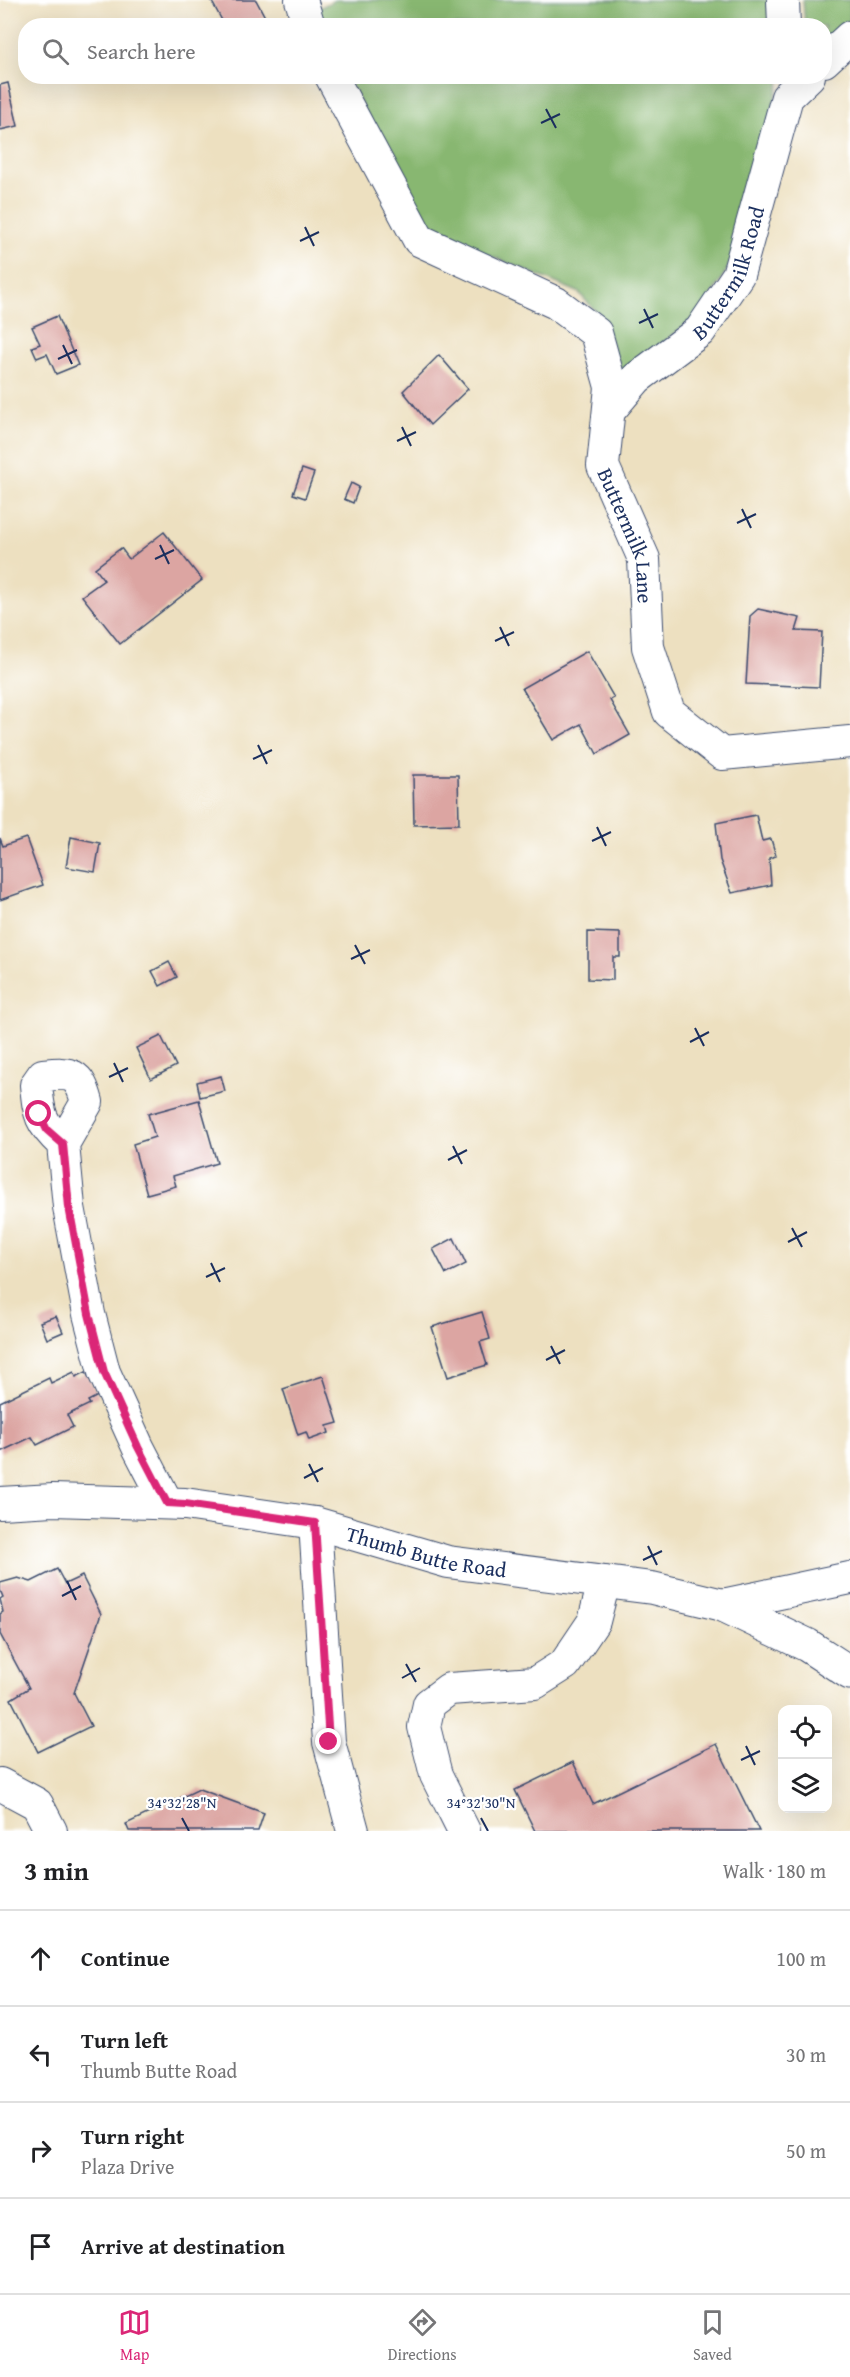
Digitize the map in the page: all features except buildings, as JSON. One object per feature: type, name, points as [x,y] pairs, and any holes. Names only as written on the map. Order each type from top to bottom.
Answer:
[{"type":"main road","points":[[723,1605],[807,1645],[850,1673]]},
{"type":"street","points":[[301,0],[307,18]]},
{"type":"street","points":[[783,0],[784,18]]},
{"type":"street","points":[[832,55],[850,37]]},
{"type":"street","name":"Buttermilk Lane","points":[[335,84],[418,240],[556,303],[596,333],[611,387],[603,466],[644,559],[648,648],[669,712],[722,754],[850,741]]},
{"type":"street","name":"Buttermilk Road","points":[[609,411],[637,378],[700,331],[738,275],[794,84]]},
{"type":"street","points":[[63,1144],[69,1207],[89,1314],[104,1372],[138,1447],[167,1503]]},
{"type":"street","name":"Thumb Butte Road","points":[[0,1503],[53,1500],[185,1504],[315,1523],[448,1562],[652,1588],[723,1605],[850,1578]]},
{"type":"street","points":[[315,1523],[329,1742],[353,1831]]},
{"type":"street","points":[[464,1831],[436,1775],[424,1727],[429,1704],[449,1689],[535,1683],[565,1664],[594,1621],[604,1582]]},
{"type":"street","points":[[0,1784],[37,1804],[51,1831]]},
{"type":"green space","points":[[335,0],[775,0],[776,18],[316,18],[313,11]]},
{"type":"green space","points":[[803,0],[850,0],[850,20],[832,34],[832,18],[804,18]]},
{"type":"green space","points":[[351,84],[779,84],[731,263],[701,313],[623,374],[600,316],[578,292],[428,230]]},
{"type":"route","points":[[39,1114],[47,1130],[63,1144],[69,1207],[89,1314],[104,1372],[138,1447],[167,1503],[315,1523],[329,1742]]}]
